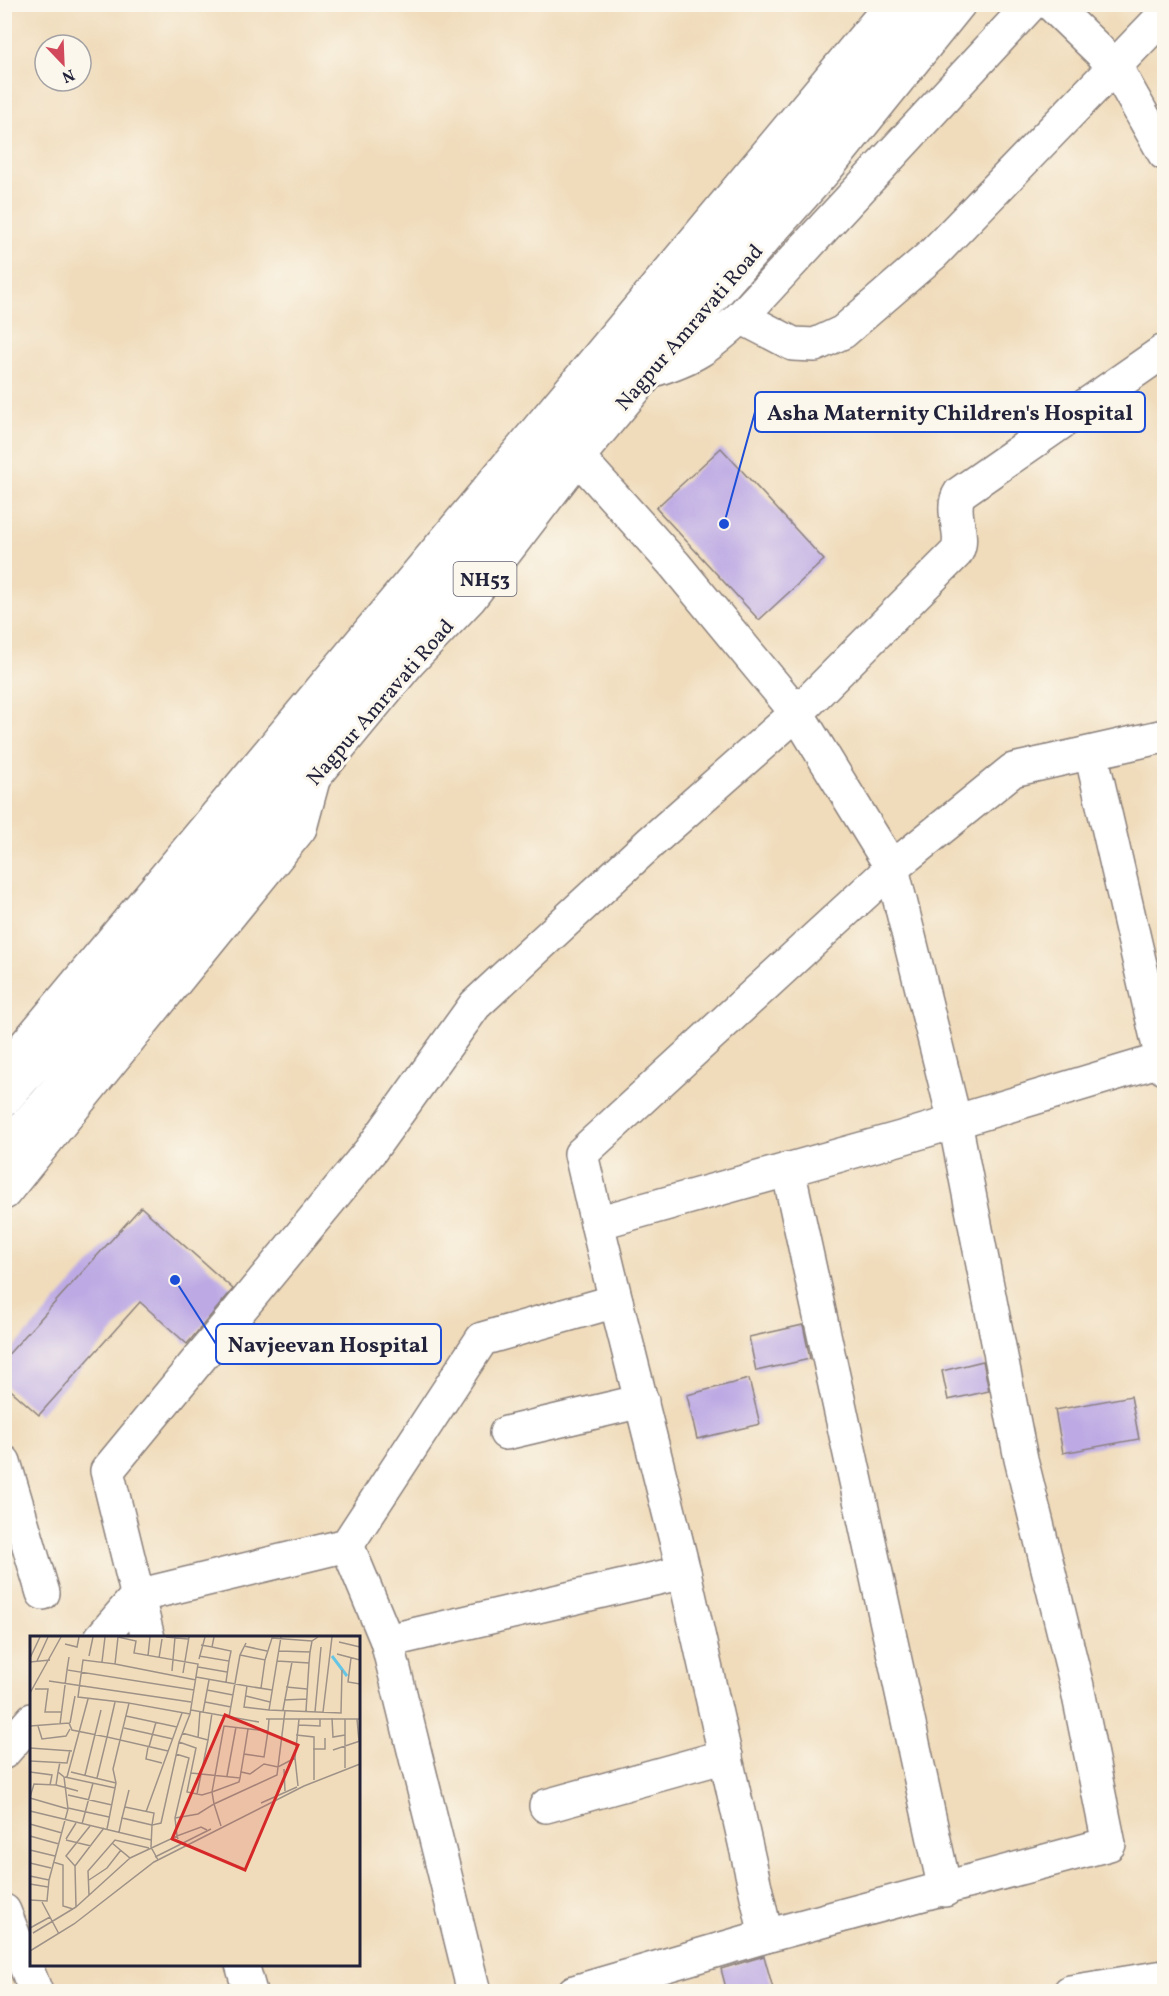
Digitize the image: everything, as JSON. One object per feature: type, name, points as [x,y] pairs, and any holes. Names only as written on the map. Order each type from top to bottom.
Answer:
[{"type":"main road","name":"NH53","points":[[4,1071],[892,4]]},
{"type":"main road","points":[[4,1100],[164,921],[388,643],[450,580],[589,409],[694,273],[867,73],[921,4]]},
{"type":"main road","name":"Nagpur Amravati Road","points":[[4,1148],[46,1103],[409,662],[470,598],[578,457],[826,169],[959,4]]},
{"type":"main road","points":[[650,371],[690,358],[713,343],[741,317],[1030,4]]},
{"type":"main road","points":[[1051,4],[1115,66],[1164,153]]},
{"type":"main road","points":[[741,317],[793,344],[814,345],[843,332],[933,254],[1164,15]]},
{"type":"main road","points":[[147,1636],[107,1471],[371,1150],[475,1005],[651,842],[796,713],[956,554],[959,545],[955,503],[960,493],[1164,351]]},
{"type":"main road","points":[[574,1992],[766,1936],[945,1890],[1109,1844],[1077,1686],[1021,1459],[955,1122],[892,868],[796,713],[675,565],[578,457]]},
{"type":"main road","points":[[766,1936],[684,1572],[581,1154],[892,868],[1013,770],[1164,736]]},
{"type":"main road","points":[[597,1223],[1164,1062],[1091,753]]},
{"type":"main road","points":[[4,1193],[300,828],[313,780]]},
{"type":"main road","points":[[788,1169],[945,1890]]},
{"type":"main road","points":[[103,1636],[137,1596],[346,1545],[482,1339],[616,1301]]},
{"type":"main road","points":[[506,1433],[642,1401]]},
{"type":"main road","points":[[4,1462],[44,1593]]},
{"type":"main road","points":[[346,1545],[387,1641],[474,1992]]},
{"type":"main road","points":[[387,1641],[684,1572]]},
{"type":"main road","points":[[4,1752],[30,1722]]},
{"type":"main road","points":[[546,1806],[726,1756]]},
{"type":"main road","points":[[4,1911],[36,1992]]},
{"type":"main road","points":[[242,1966],[249,1992]]},
{"type":"main road","points":[[1084,1990],[1164,1977]]},
{"type":"building","points":[[721,448],[824,560],[759,620],[656,508]]},
{"type":"building","points":[[141,1207],[233,1289],[187,1344],[140,1302],[39,1415],[4,1384],[4,1359]]},
{"type":"building","points":[[803,1325],[810,1359],[756,1371],[749,1337]]},
{"type":"building","points":[[983,1361],[989,1391],[948,1400],[942,1371]]},
{"type":"building","points":[[749,1379],[760,1424],[697,1439],[687,1395]]},
{"type":"building","points":[[1131,1396],[1139,1439],[1063,1453],[1055,1410]]},
{"type":"building","points":[[764,1956],[774,1992],[727,1992],[721,1969]]},
{"type":"place","name":"Asha Maternity Children's Hospital","points":[[724,524]]},
{"type":"place","name":"Navjeevan Hospital","points":[[175,1280]]}]
